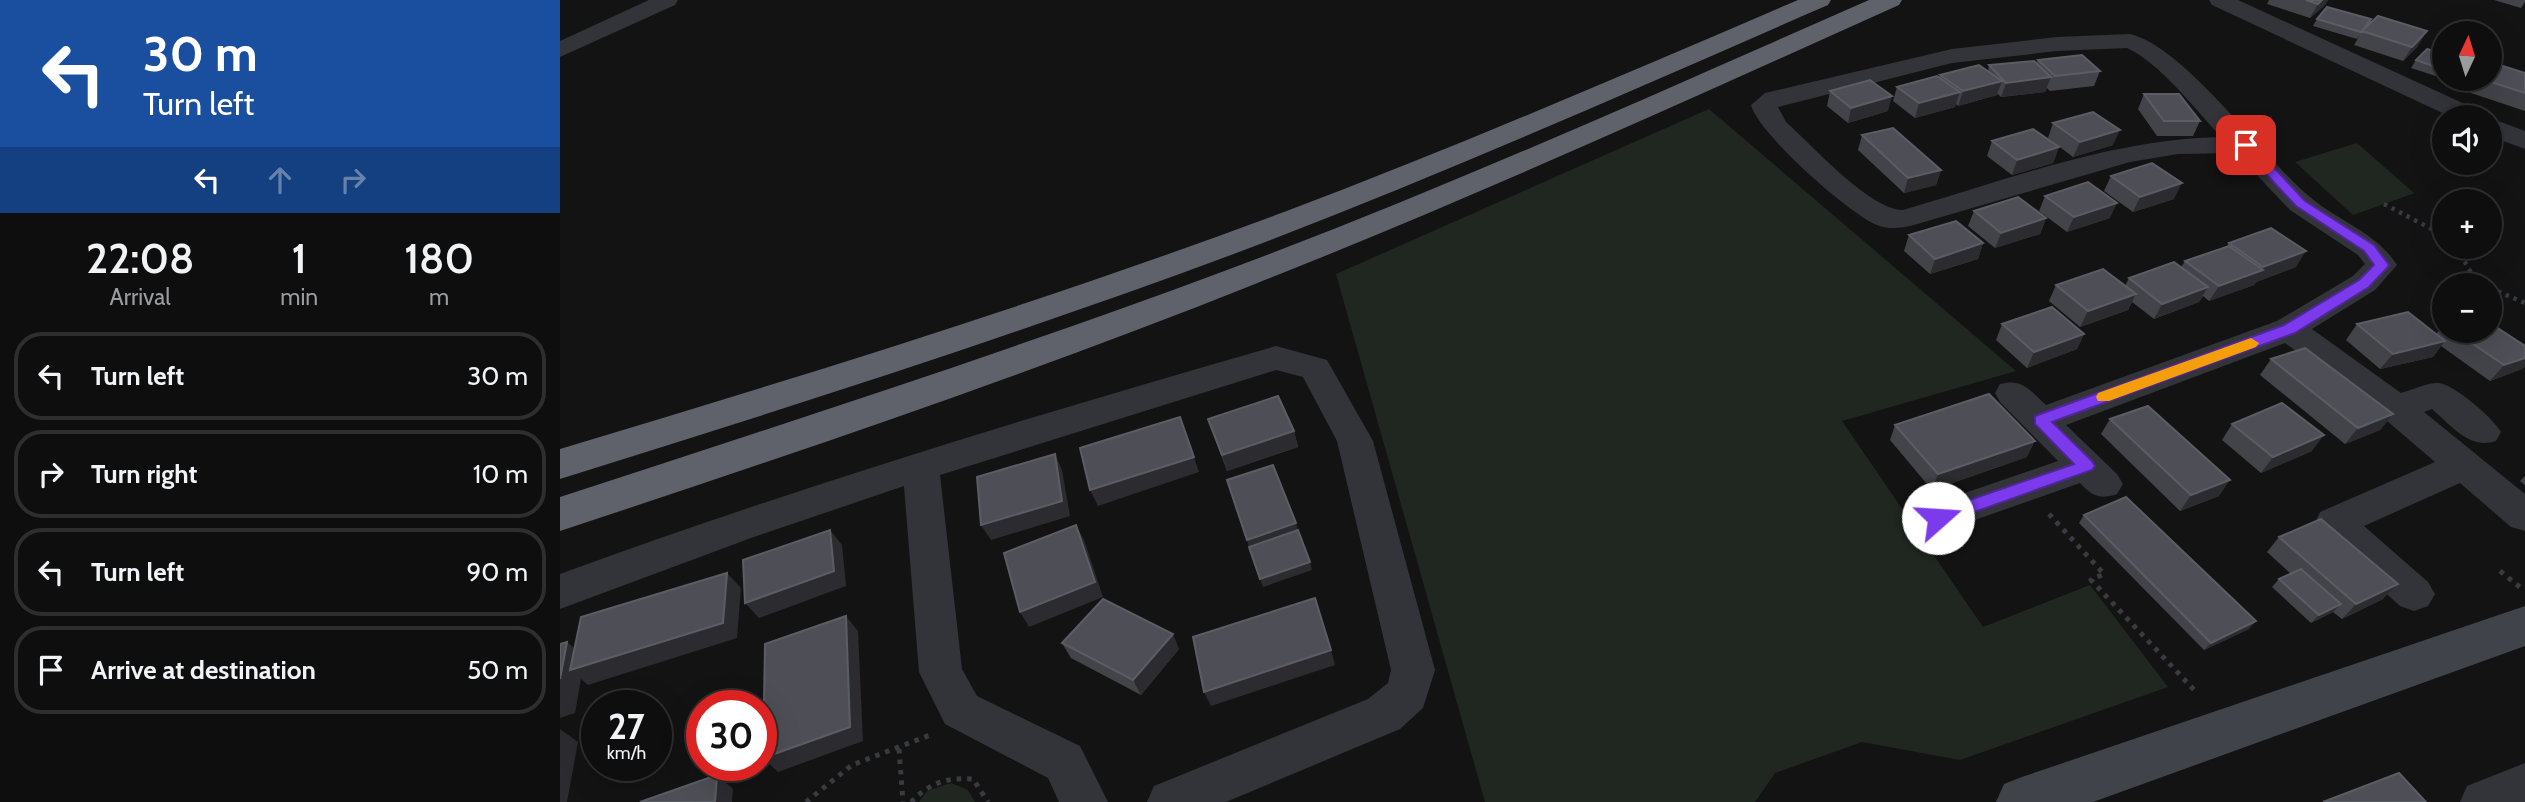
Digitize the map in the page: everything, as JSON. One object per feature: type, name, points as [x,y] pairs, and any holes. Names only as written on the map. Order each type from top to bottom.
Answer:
[{"type":"highway","points":[[560,464],[992,328],[1223,247],[1503,135],[1819,0]]},
{"type":"highway","points":[[560,514],[1001,366],[1242,277],[1525,162],[1890,0]]},
{"type":"street","points":[[560,50],[667,0]]},
{"type":"street","points":[[2220,0],[2445,105]]},
{"type":"street","points":[[2040,420],[2289,329],[2364,284],[2382,265],[2369,248],[2300,204],[2246,145],[2144,47],[2116,39],[1952,56],[1773,98],[1764,105],[1767,117],[1777,128],[1863,206],[1888,219],[1904,219],[2127,154],[2178,146],[2246,145]]},
{"type":"street","points":[[2502,130],[2525,141]]},
{"type":"street","points":[[2289,329],[2395,408],[2525,516]]},
{"type":"street","points":[[560,592],[633,564],[921,467],[1276,358],[1315,368],[1355,441],[1413,670],[1407,694],[1384,714],[1171,802]]},
{"type":"street","points":[[1938,518],[2025,488],[2095,475],[2012,393]]},
{"type":"street","points":[[2395,408],[2437,395],[2483,432]]},
{"type":"street","points":[[2414,594],[2334,523],[2462,466]]},
{"type":"street","points":[[921,467],[941,672],[961,710],[1065,762],[1084,802]]},
{"type":"street","points":[[2022,802],[2079,793],[2525,626]]},
{"type":"path","points":[[2384,204],[2432,229]]},
{"type":"path","points":[[2502,293],[2525,303]]},
{"type":"path","points":[[2025,488],[2104,575],[2091,580],[2197,693]]},
{"type":"path","points":[[2500,571],[2525,592]]},
{"type":"path","points":[[806,802],[852,765],[925,740],[961,710]]},
{"type":"path","points":[[899,749],[903,802]]},
{"type":"path","points":[[911,802],[925,787],[950,776],[973,779],[988,802]]},
{"type":"shaded area","points":[[1709,109],[2016,371],[1842,421],[1983,627],[2090,585],[2168,687],[1960,760],[1862,742],[1775,773],[1755,802],[1485,802],[1336,274]]},
{"type":"shaded area","points":[[2357,143],[2415,193],[2353,215],[2295,162]]},
{"type":"shaded area","points":[[951,783],[968,790],[975,802],[919,802],[927,791]]},
{"type":"building","points":[[2306,0],[2322,0],[2318,4]]},
{"type":"building","points":[[2327,7],[2371,19],[2361,32],[2317,19]]},
{"type":"building","points":[[2378,16],[2427,31],[2412,47],[2362,31]]},
{"type":"building","points":[[2427,49],[2432,50],[2432,66],[2416,60]]},
{"type":"building","points":[[2082,55],[2100,71],[2055,76],[2038,60]]},
{"type":"building","points":[[2034,61],[2051,77],[2006,83],[1989,65]]},
{"type":"building","points":[[1979,65],[2002,81],[1963,91],[1940,75]]},
{"type":"building","points":[[2502,66],[2525,73],[2525,93],[2502,86]]},
{"type":"building","points":[[1937,76],[1960,92],[1919,103],[1897,87]]},
{"type":"building","points":[[1870,80],[1892,96],[1851,108],[1830,91]]},
{"type":"building","points":[[2144,94],[2179,94],[2200,121],[2164,121]]},
{"type":"building","points":[[2093,112],[2120,130],[2080,142],[2053,123]]},
{"type":"building","points":[[1893,128],[1941,170],[1908,178],[1862,135]]},
{"type":"building","points":[[2033,129],[2059,147],[2017,160],[1992,141]]},
{"type":"building","points":[[2152,163],[2182,183],[2140,197],[2111,176]]},
{"type":"building","points":[[2088,182],[2117,203],[2074,217],[2045,196]]},
{"type":"building","points":[[2018,197],[2046,218],[2001,233],[1974,211]]},
{"type":"building","points":[[1956,221],[1983,243],[1935,259],[1909,235]]},
{"type":"building","points":[[2271,228],[2306,251],[2263,267],[2229,243]]},
{"type":"building","points":[[2229,246],[2263,270],[2219,286],[2185,261]]},
{"type":"building","points":[[2174,262],[2208,287],[2162,304],[2129,278]]},
{"type":"building","points":[[2103,269],[2136,294],[2088,311],[2056,285]]},
{"type":"building","points":[[2052,307],[2084,334],[2034,352],[2002,324]]},
{"type":"building","points":[[2408,312],[2432,331],[2432,343],[2437,343],[2393,354],[2357,324]]},
{"type":"building","points":[[2502,331],[2525,346],[2525,358],[2504,365],[2472,343],[2502,343]]},
{"type":"building","points":[[2305,348],[2393,414],[2358,428],[2271,359]]},
{"type":"building","points":[[1989,394],[2035,441],[1938,474],[1895,425]]},
{"type":"building","points":[[1278,396],[1294,431],[1222,455],[1208,419]]},
{"type":"building","points":[[2282,403],[2324,435],[2273,457],[2232,424]]},
{"type":"building","points":[[2148,406],[2230,480],[2191,495],[2110,419]]},
{"type":"building","points":[[1180,417],[1194,457],[1090,490],[1080,448]]},
{"type":"building","points":[[1055,454],[1062,501],[981,525],[977,477]]},
{"type":"building","points":[[1273,465],[1296,523],[1247,540],[1227,480]]},
{"type":"building","points":[[2126,497],[2256,621],[2211,643],[2084,515]]},
{"type":"building","points":[[2321,519],[2398,584],[2356,604],[2279,537]]},
{"type":"building","points":[[1076,525],[1095,582],[1020,612],[1004,553]]},
{"type":"building","points":[[830,530],[834,571],[745,603],[743,560]]},
{"type":"building","points":[[1298,530],[1310,562],[1260,579],[1249,547]]},
{"type":"building","points":[[2301,569],[2341,604],[2319,615],[2279,579]]},
{"type":"building","points":[[727,573],[723,623],[570,670],[581,617]]},
{"type":"building","points":[[1315,598],[1331,650],[1204,692],[1193,637]]},
{"type":"building","points":[[1103,599],[1173,634],[1133,680],[1062,643]]},
{"type":"building","points":[[846,616],[850,727],[777,753],[777,690],[764,690],[765,644]]},
{"type":"building","points":[[567,642],[560,679],[560,644]]},
{"type":"building","points":[[2399,773],[2426,802],[2323,802]]},
{"type":"building","points":[[700,781],[717,781],[715,802],[640,802]]},
{"type":"slow traffic","points":[[2104,397],[2251,343]]},
{"type":"route","points":[[1938,518],[2086,466],[2040,420],[2289,329],[2364,284],[2382,265],[2369,248],[2300,204],[2246,145]]}]
